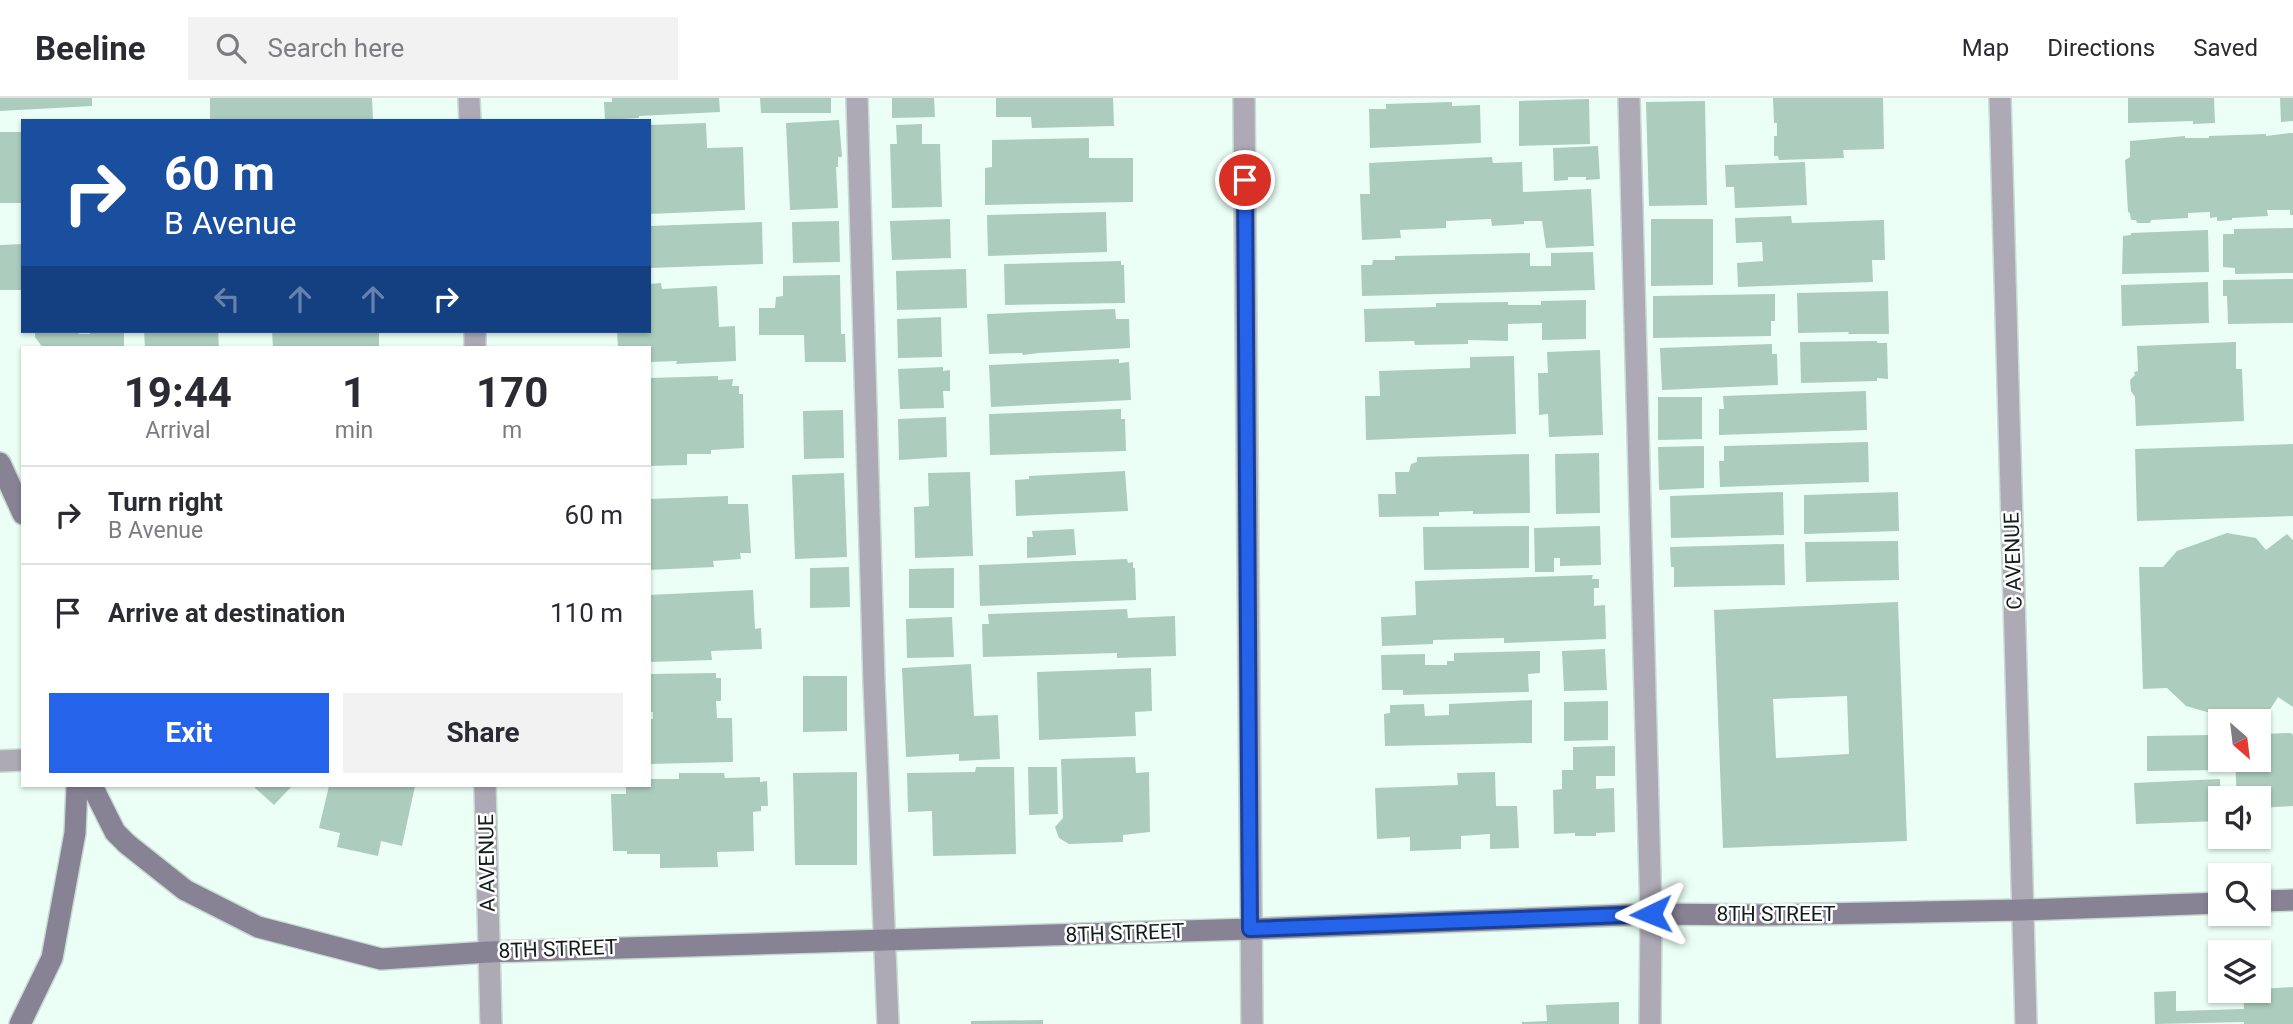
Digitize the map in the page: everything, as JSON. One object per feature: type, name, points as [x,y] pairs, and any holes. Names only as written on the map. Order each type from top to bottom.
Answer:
[{"type":"street","points":[[469,98],[470,119]]},
{"type":"street","points":[[857,98],[874,681],[888,1024]]},
{"type":"street","points":[[1244,98],[1252,1024]]},
{"type":"street","points":[[1629,98],[1651,914],[1650,1024]]},
{"type":"street","name":"C AVENUE","points":[[2000,98],[2025,1024]]},
{"type":"street","points":[[0,463],[21,510]]},
{"type":"street","points":[[0,761],[21,760]]},
{"type":"street","points":[[20,1024],[52,958],[75,833],[77,787]]},
{"type":"street","name":"8TH STREET","points":[[92,787],[115,832],[185,890],[258,927],[381,959],[489,951],[1250,929],[1651,914],[1762,915],[2208,903]]},
{"type":"street","name":"A AVENUE","points":[[485,787],[491,1024]]},
{"type":"street","points":[[2271,901],[2293,900]]},
{"type":"building","points":[[0,98],[92,98],[92,106],[0,111]]},
{"type":"building","points":[[210,98],[372,98],[373,119],[210,119]]},
{"type":"building","points":[[612,98],[719,98],[720,112],[605,119],[604,102],[612,102]]},
{"type":"building","points":[[760,98],[831,98],[831,113],[761,113]]},
{"type":"building","points":[[892,98],[934,98],[935,117],[892,118]]},
{"type":"building","points":[[996,98],[1113,98],[1114,126],[1032,128],[1031,117],[996,117]]},
{"type":"building","points":[[1773,98],[1883,98],[1884,149],[1843,150],[1844,158],[1779,160],[1778,156],[1774,156],[1777,123],[1774,123]]},
{"type":"building","points":[[2128,98],[2214,98],[2215,123],[2128,123]]},
{"type":"building","points":[[2280,98],[2293,98],[2293,121],[2281,122]]},
{"type":"building","points":[[1589,99],[1590,144],[1519,146],[1519,101]]},
{"type":"building","points":[[1705,101],[1707,205],[1649,206],[1646,102]]},
{"type":"building","points":[[1452,102],[1452,106],[1480,105],[1481,143],[1370,148],[1369,109],[1386,109],[1386,104]]},
{"type":"building","points":[[839,120],[842,157],[838,157],[836,167],[838,208],[790,210],[786,123]]},
{"type":"building","points":[[706,123],[707,148],[743,147],[745,210],[651,214],[651,125]]},
{"type":"building","points":[[922,124],[922,144],[940,144],[942,207],[892,208],[890,144],[897,144],[896,125]]},
{"type":"building","points":[[0,132],[21,132],[21,203],[0,203]]},
{"type":"building","points":[[2293,133],[2293,215],[2290,215],[2290,210],[2267,210],[2268,216],[2232,220],[2217,221],[2217,217],[2210,218],[2210,212],[2188,213],[2188,218],[2151,220],[2150,223],[2131,220],[2128,212],[2125,160],[2130,157],[2130,141],[2185,136],[2209,138]]},
{"type":"building","points":[[1089,138],[1089,158],[1133,158],[1133,202],[985,205],[985,168],[992,167],[992,140]]},
{"type":"building","points":[[1598,146],[1600,179],[1568,177],[1568,180],[1554,181],[1553,148]]},
{"type":"building","points":[[1492,157],[1493,163],[1522,162],[1523,192],[1591,189],[1594,246],[1546,248],[1542,221],[1492,226],[1491,219],[1446,221],[1446,228],[1400,230],[1401,238],[1362,240],[1360,194],[1370,194],[1369,163]]},
{"type":"building","points":[[1805,162],[1807,205],[1735,208],[1734,187],[1726,187],[1725,165]]},
{"type":"building","points":[[1106,212],[1107,252],[988,256],[987,215]]},
{"type":"building","points":[[1791,216],[1792,223],[1884,220],[1885,260],[1872,260],[1873,282],[1738,287],[1737,263],[1763,261],[1762,242],[1736,243],[1735,218]]},
{"type":"building","points":[[950,219],[951,258],[892,260],[890,221]]},
{"type":"building","points":[[1651,219],[1713,219],[1713,285],[1651,286]]},
{"type":"building","points":[[839,221],[840,262],[793,263],[792,222]]},
{"type":"building","points":[[762,222],[763,264],[651,268],[651,226]]},
{"type":"building","points":[[2293,228],[2293,273],[2235,274],[2235,268],[2223,267],[2223,234],[2234,234],[2234,229]]},
{"type":"building","points":[[2208,230],[2209,272],[2122,274],[2123,236],[2131,233]]},
{"type":"building","points":[[21,244],[21,290],[0,290],[0,245]]},
{"type":"building","points":[[1593,252],[1595,290],[1362,296],[1361,265],[1372,265],[1373,260],[1395,260],[1395,256],[1530,253],[1530,266],[1551,266],[1551,253]]},
{"type":"building","points":[[1121,261],[1121,265],[1124,265],[1125,303],[1005,305],[1004,264]]},
{"type":"building","points":[[966,269],[967,308],[897,310],[896,271]]},
{"type":"building","points":[[840,275],[841,334],[845,334],[846,362],[805,362],[804,335],[759,335],[759,308],[775,308],[776,297],[783,296],[783,276]]},
{"type":"building","points":[[2293,279],[2293,323],[2228,324],[2227,296],[2223,296],[2223,280]]},
{"type":"building","points":[[2208,282],[2209,323],[2122,326],[2121,285]]},
{"type":"building","points":[[661,283],[662,289],[717,286],[719,327],[735,326],[736,361],[676,364],[677,361],[651,362],[651,346],[618,346],[617,333],[651,333],[651,284]]},
{"type":"building","points":[[1888,291],[1889,334],[1798,333],[1797,293]]},
{"type":"building","points":[[1775,294],[1775,321],[1771,321],[1771,336],[1653,338],[1653,296]]},
{"type":"building","points":[[1586,300],[1586,339],[1542,340],[1542,323],[1508,324],[1508,341],[1468,340],[1468,344],[1415,345],[1414,341],[1365,342],[1364,309],[1436,307],[1436,303],[1508,302],[1508,305],[1541,305],[1541,301]]},
{"type":"building","points":[[1115,309],[1116,319],[1129,319],[1130,348],[1023,355],[989,354],[987,314]]},
{"type":"building","points":[[941,317],[942,357],[898,358],[897,319]]},
{"type":"building","points":[[35,333],[124,333],[124,346],[42,346]]},
{"type":"building","points":[[144,333],[218,333],[219,346],[145,346]]},
{"type":"building","points":[[272,333],[379,333],[379,346],[273,346]]},
{"type":"building","points":[[1800,342],[1887,343],[1888,379],[1801,383]]},
{"type":"building","points":[[2236,342],[2236,369],[2242,369],[2244,421],[2136,426],[2135,397],[2131,391],[2130,380],[2135,375],[2134,372],[2138,371],[2137,346]]},
{"type":"building","points":[[1772,344],[1772,354],[1777,354],[1778,385],[1662,390],[1660,348]]},
{"type":"building","points":[[1600,350],[1603,435],[1549,437],[1548,414],[1539,415],[1538,373],[1548,373],[1547,352]]},
{"type":"building","points":[[1514,356],[1516,434],[1366,440],[1365,396],[1380,396],[1379,371],[1470,368],[1470,357]]},
{"type":"building","points":[[1119,359],[1119,363],[1129,362],[1131,400],[991,407],[989,365]]},
{"type":"building","points":[[943,367],[943,371],[950,370],[950,391],[943,391],[944,408],[900,409],[898,369]]},
{"type":"building","points":[[718,376],[718,380],[733,379],[732,386],[739,386],[739,394],[743,394],[744,448],[711,450],[711,454],[687,454],[687,465],[651,466],[651,378]]},
{"type":"building","points":[[1866,391],[1867,430],[1719,435],[1719,409],[1724,409],[1723,396]]},
{"type":"building","points":[[1658,397],[1702,397],[1702,439],[1658,440]]},
{"type":"building","points":[[1121,409],[1121,419],[1125,419],[1126,451],[990,455],[989,414]]},
{"type":"building","points":[[843,410],[844,458],[804,459],[803,411]]},
{"type":"building","points":[[946,417],[947,457],[899,460],[898,419]]},
{"type":"building","points":[[1868,442],[1869,482],[1720,487],[1719,461],[1724,461],[1724,446]]},
{"type":"building","points":[[2293,444],[2293,516],[2137,521],[2135,449]]},
{"type":"building","points":[[1704,446],[1704,488],[1659,490],[1658,447]]},
{"type":"building","points":[[1599,453],[1600,513],[1556,514],[1555,454]]},
{"type":"building","points":[[1529,454],[1530,513],[1473,514],[1473,511],[1439,512],[1439,516],[1379,517],[1378,494],[1396,494],[1395,472],[1409,472],[1411,464],[1417,462],[1417,457]]},
{"type":"building","points":[[1125,471],[1128,511],[1016,516],[1015,480],[1029,479],[1029,476]]},
{"type":"building","points":[[970,472],[973,556],[915,558],[914,507],[929,506],[928,473]]},
{"type":"building","points":[[844,473],[847,557],[795,559],[792,475]]},
{"type":"building","points":[[1783,492],[1784,535],[1671,538],[1670,496]]},
{"type":"building","points":[[1898,492],[1899,531],[1804,534],[1804,495]]},
{"type":"building","points":[[728,496],[728,504],[748,504],[751,553],[740,553],[741,559],[713,561],[714,567],[651,570],[651,499]]},
{"type":"building","points":[[1529,526],[1529,568],[1424,570],[1423,527]]},
{"type":"building","points":[[1600,526],[1601,565],[1560,566],[1560,558],[1554,558],[1554,572],[1535,572],[1534,528]]},
{"type":"building","points":[[1074,529],[1076,555],[1027,558],[1027,537],[1033,537],[1032,531]]},
{"type":"building","points":[[2227,533],[2256,538],[2266,550],[2287,534],[2293,540],[2293,707],[2278,697],[2270,709],[2208,709],[2208,712],[2186,706],[2167,688],[2143,689],[2139,567],[2163,567],[2177,551]]},
{"type":"building","points":[[1898,541],[1899,580],[1806,582],[1805,542]]},
{"type":"building","points":[[1784,544],[1785,585],[1674,587],[1670,547]]},
{"type":"building","points":[[1127,559],[1128,563],[1133,562],[1135,568],[1136,600],[980,606],[979,565]]},
{"type":"building","points":[[849,567],[850,607],[810,608],[810,568]]},
{"type":"building","points":[[954,568],[954,608],[909,608],[909,569]]},
{"type":"building","points":[[1593,575],[1592,579],[1599,579],[1599,588],[1594,588],[1594,606],[1605,605],[1606,639],[1504,643],[1504,638],[1433,640],[1433,644],[1382,646],[1381,617],[1416,615],[1415,581]]},
{"type":"building","points":[[753,590],[755,629],[761,628],[762,649],[711,651],[712,660],[651,662],[651,595]]},
{"type":"building","points":[[1898,602],[1907,841],[1723,848],[1714,610]],"holes":[[[1847,696],[1849,754],[1776,758],[1773,699]]]},
{"type":"building","points":[[1127,609],[1128,618],[1175,616],[1176,656],[1117,658],[1117,653],[983,657],[982,624],[989,624],[988,614]]},
{"type":"building","points":[[952,617],[954,657],[907,658],[906,619]]},
{"type":"building","points":[[1605,649],[1607,690],[1564,691],[1562,651]]},
{"type":"building","points":[[1540,651],[1540,673],[1528,674],[1529,692],[1403,695],[1403,690],[1382,690],[1381,655],[1425,654],[1425,665],[1447,665],[1447,661],[1454,661],[1454,653]]},
{"type":"building","points":[[971,664],[974,716],[998,715],[1000,759],[959,761],[959,754],[906,757],[902,668]]},
{"type":"building","points":[[1151,668],[1152,711],[1135,712],[1136,736],[1039,740],[1037,672]]},
{"type":"building","points":[[716,673],[716,678],[721,678],[721,701],[716,701],[717,718],[732,718],[733,762],[651,764],[651,674]]},
{"type":"building","points":[[803,676],[847,676],[847,731],[803,732]]},
{"type":"building","points":[[1532,700],[1532,743],[1385,746],[1384,714],[1390,713],[1390,705],[1424,704],[1425,716],[1449,715],[1449,704]]},
{"type":"building","points":[[1608,701],[1608,740],[1564,741],[1564,702]]},
{"type":"building","points":[[2272,734],[2293,735],[2293,806],[2271,807],[2271,786],[2236,786],[2236,772],[2272,772]]},
{"type":"building","points":[[2208,735],[2208,770],[2147,771],[2147,736]]},
{"type":"building","points":[[1615,746],[1615,776],[1596,776],[1596,789],[1614,788],[1615,832],[1596,833],[1596,836],[1554,834],[1553,790],[1562,789],[1562,770],[1573,770],[1573,747]]},
{"type":"building","points":[[1135,757],[1136,773],[1149,772],[1150,832],[1123,835],[1123,842],[1069,844],[1059,838],[1055,827],[1063,818],[1061,759]]},
{"type":"building","points":[[976,767],[1014,767],[1016,854],[933,856],[932,811],[908,812],[907,773],[975,772]]},
{"type":"building","points":[[1028,767],[1057,767],[1058,814],[1029,815]]},
{"type":"building","points":[[857,772],[857,865],[795,865],[793,773]]},
{"type":"building","points":[[1495,772],[1496,806],[1517,806],[1519,848],[1490,849],[1490,834],[1461,836],[1461,849],[1410,851],[1410,837],[1377,839],[1375,788],[1458,785],[1457,773]]},
{"type":"building","points":[[679,773],[724,773],[725,778],[760,777],[760,782],[767,781],[768,806],[761,806],[761,811],[753,812],[754,851],[717,852],[718,867],[660,868],[660,854],[627,854],[627,851],[613,851],[611,794],[626,794],[626,787],[651,787],[651,779],[679,779]]},
{"type":"building","points":[[2220,779],[2220,786],[2208,786],[2208,821],[2136,824],[2134,783]]},
{"type":"building","points":[[254,787],[291,787],[274,805]]},
{"type":"building","points":[[329,787],[415,787],[402,846],[381,841],[378,856],[337,847],[340,833],[319,828]]},
{"type":"building","points":[[2293,987],[2293,1024],[2155,1024],[2154,992],[2176,991],[2176,1011],[2244,1009],[2244,1003],[2271,1003],[2271,988]]},
{"type":"building","points":[[1619,1002],[1619,1024],[1522,1024],[1547,1021],[1546,1005]]},
{"type":"building","points":[[1043,1020],[1043,1024],[971,1024],[971,1021]]},
{"type":"route","points":[[1245,180],[1250,929],[1651,914]]}]
